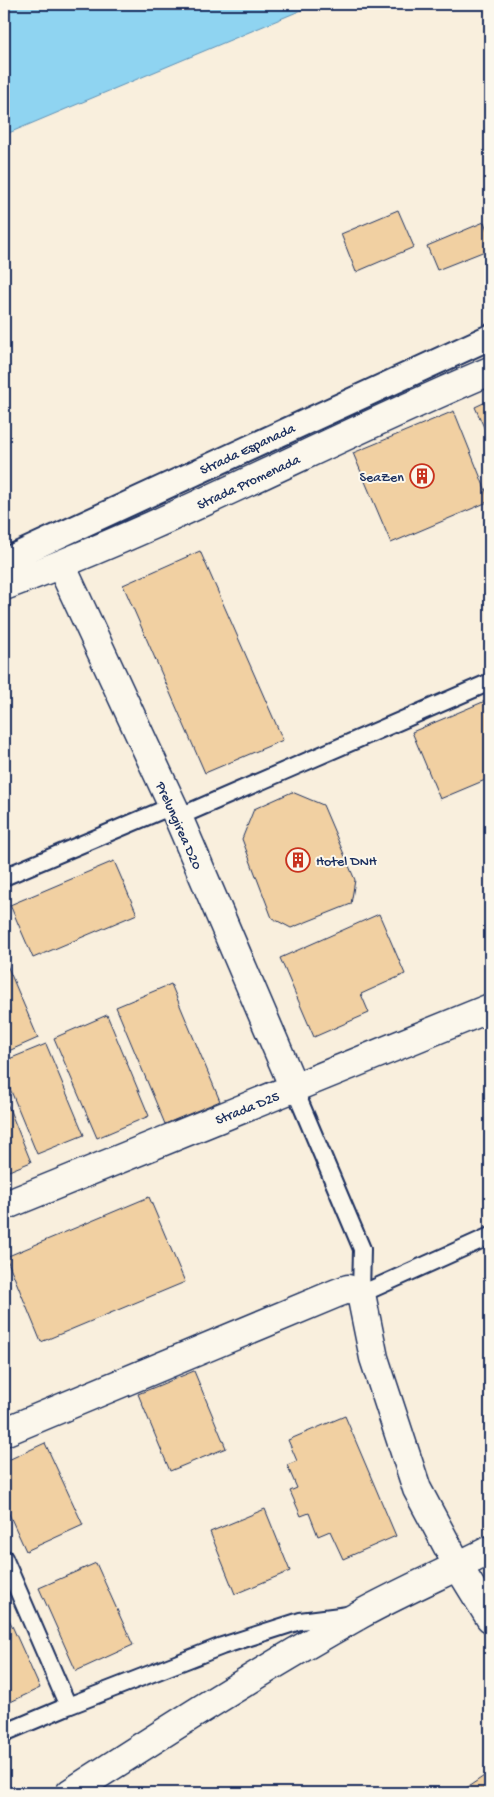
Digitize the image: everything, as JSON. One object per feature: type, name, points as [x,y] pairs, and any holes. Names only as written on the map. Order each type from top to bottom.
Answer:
[{"type":"street","name":"Strada Espanada","points":[[4,561],[490,337]]},
{"type":"street","name":"Strada Promenada","points":[[4,586],[61,565],[490,371]]},
{"type":"street","name":"Prelungirea D20","points":[[61,565],[175,812],[294,1088]]},
{"type":"street","name":"Strada D25","points":[[4,1206],[490,1008]]},
{"type":"street","points":[[4,1432],[348,1289],[361,1294],[374,1358],[418,1488],[458,1566],[490,1618]]},
{"type":"street","points":[[70,1793],[191,1714],[363,1613],[490,1550]]},
{"type":"lane","points":[[4,877],[175,812],[490,682]]},
{"type":"lane","points":[[294,1088],[362,1249],[361,1294],[490,1236]]},
{"type":"lane","points":[[4,1558],[68,1706]]},
{"type":"lane","points":[[4,1732],[222,1646],[300,1621],[363,1613]]},
{"type":"water","points":[[4,4],[316,4],[4,135]]},
{"type":"building","points":[[398,210],[414,247],[356,272],[341,234]]},
{"type":"building","points":[[484,222],[490,237],[490,249],[437,270],[427,246]]},
{"type":"building","points":[[490,400],[490,441],[475,407]]},
{"type":"building","name":"SeaZen","points":[[454,411],[490,501],[391,543],[353,453]]},
{"type":"building","points":[[200,551],[283,740],[205,773],[123,585]]},
{"type":"building","points":[[490,699],[490,778],[440,799],[412,732]]},
{"type":"building","name":"Hotel DNH","points":[[292,792],[323,805],[355,880],[351,904],[291,928],[272,918],[242,839],[254,809]]},
{"type":"building","points":[[114,861],[137,914],[33,958],[10,905]]},
{"type":"building","points":[[379,914],[405,974],[361,994],[369,1013],[314,1037],[280,958]]},
{"type":"building","points":[[4,958],[38,1038],[4,1053]]},
{"type":"building","points":[[171,984],[220,1101],[165,1124],[116,1007]]},
{"type":"building","points":[[107,1015],[149,1116],[97,1138],[54,1038]]},
{"type":"building","points":[[46,1044],[84,1135],[37,1154],[4,1074],[4,1061]]},
{"type":"building","points":[[4,1096],[31,1162],[4,1173]]},
{"type":"building","points":[[149,1197],[185,1282],[41,1342],[6,1257]]},
{"type":"building","points":[[194,1371],[226,1448],[170,1471],[138,1394]]},
{"type":"building","points":[[345,1416],[396,1536],[343,1559],[330,1531],[318,1536],[309,1513],[301,1516],[290,1491],[297,1488],[287,1465],[297,1461],[288,1440]]},
{"type":"building","points":[[45,1443],[83,1525],[26,1551],[4,1503],[4,1462]]},
{"type":"building","points":[[265,1509],[290,1571],[235,1594],[210,1532]]},
{"type":"building","points":[[96,1563],[133,1645],[76,1671],[39,1588]]},
{"type":"building","points":[[4,1608],[40,1688],[4,1705]]},
{"type":"building","points":[[490,1772],[490,1793],[459,1793]]},
{"type":"place","name":"SeaZen","points":[[422,476]]},
{"type":"place","name":"Hotel DNH","points":[[298,860]]}]
